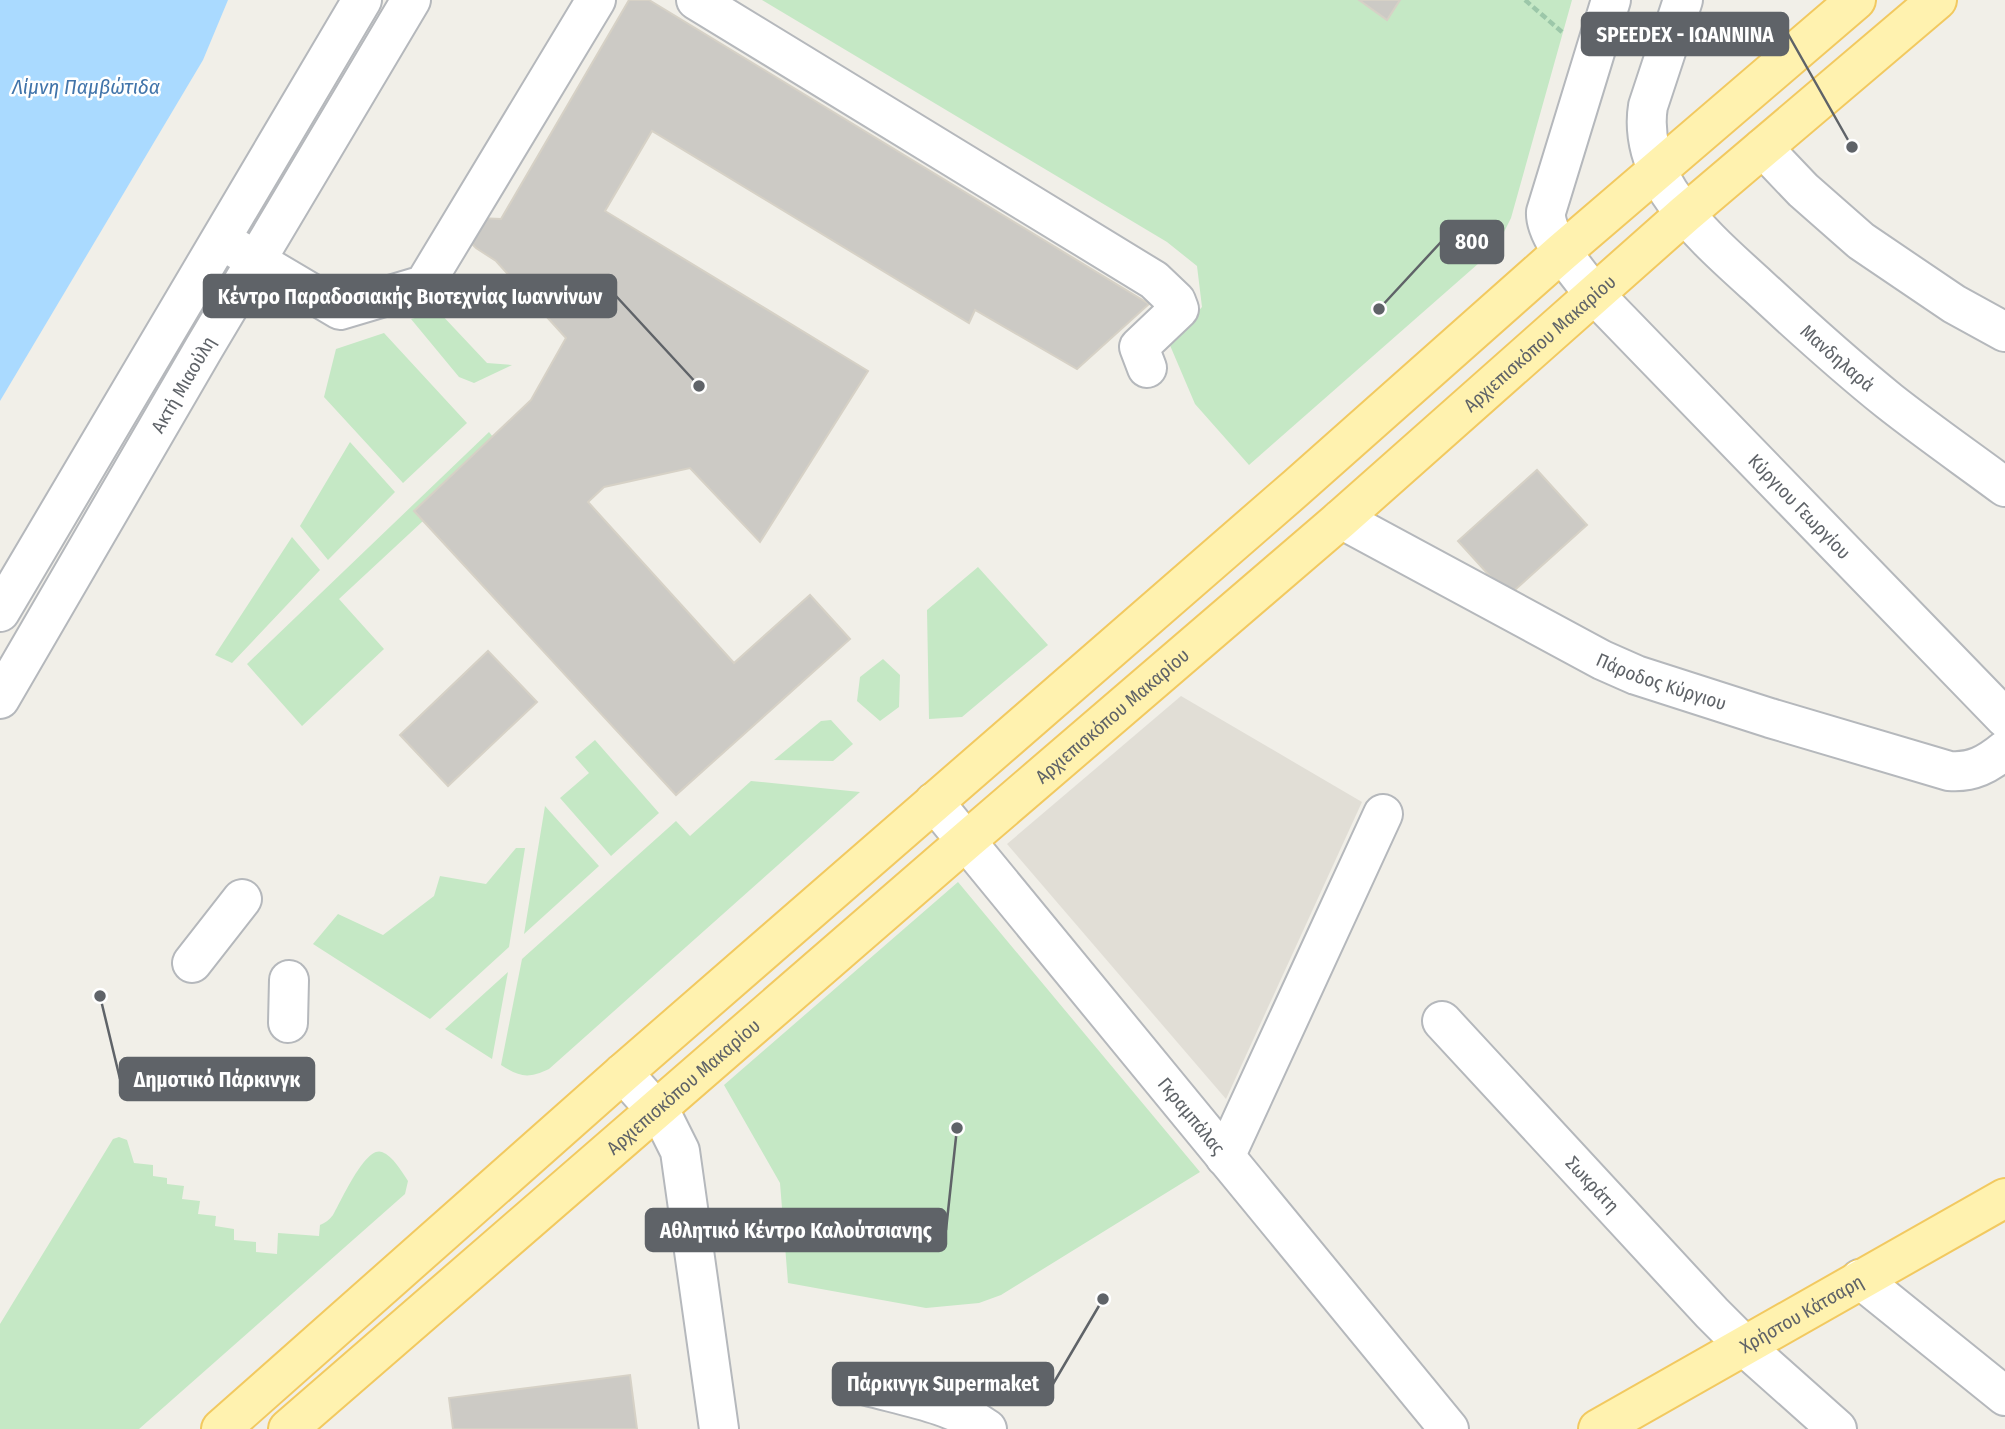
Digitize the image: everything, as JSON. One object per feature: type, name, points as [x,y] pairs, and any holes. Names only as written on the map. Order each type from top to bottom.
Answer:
[{"type":"main road","points":[[221,1429],[623,1073],[1297,487],[1562,252],[1856,0]]},
{"type":"main road","name":"Αρχιεπισκόπου Μακαρίου","points":[[304,1422],[657,1110],[1341,519],[1685,214],[1937,0]]},
{"type":"main road","name":"Χρήστου Κάτσαρη","points":[[1619,1424],[1744,1345],[2005,1198]]},
{"type":"street","points":[[0,612],[362,0]]},
{"type":"street","name":"Ακτή Μιαούλη","points":[[0,699],[411,0]]},
{"type":"street","points":[[221,240],[340,310],[424,285],[596,0]]},
{"type":"street","points":[[696,0],[1154,280],[1175,301],[1179,309],[1139,347],[1147,368]]},
{"type":"street","name":"Κύργιου Γεωργίου","points":[[1611,0],[1546,212],[1548,225],[1562,252],[1594,294],[2005,718]]},
{"type":"street","name":"Μανδηλαρά","points":[[1683,0],[1648,106],[1646,121],[1650,152],[1670,193],[1685,214],[1807,331],[1891,402],[2005,486]]},
{"type":"street","points":[[1763,148],[1803,190],[1861,241],[1954,304],[2005,332]]},
{"type":"street","name":"Πάροδος Κύργιου","points":[[1341,519],[1636,676],[1949,771],[1959,772],[1981,767],[2005,750]]},
{"type":"street","name":"Γκραμπάλας","points":[[934,802],[1449,1429]]},
{"type":"street","points":[[1226,1157],[1382,814]]},
{"type":"street","points":[[192,963],[242,899]]},
{"type":"street","points":[[288,1023],[289,980]]},
{"type":"street","name":"Σωκράτη","points":[[1442,1021],[1712,1313],[1837,1429]]},
{"type":"street","points":[[623,1073],[664,1119],[680,1152],[719,1429]]},
{"type":"street","points":[[1860,1279],[2005,1396]]},
{"type":"street","points":[[293,1365],[305,1388],[304,1422]]},
{"type":"street","points":[[867,1387],[949,1408],[987,1429]]},
{"type":"shaded area","points":[[1181,696],[1362,802],[1226,1099],[1007,844]]},
{"type":"green space","points":[[762,0],[1572,0],[1511,218],[1500,240],[1479,263],[1249,465],[1195,404],[1169,343],[1202,307],[1197,266],[1167,242]]},
{"type":"green space","points":[[439,312],[487,363],[512,365],[474,383],[459,377],[411,319]]},
{"type":"green space","points":[[384,333],[467,423],[403,483],[324,397],[336,349]]},
{"type":"green space","points":[[489,432],[493,437],[414,511],[423,521],[339,599],[384,649],[302,726],[247,664]]},
{"type":"green space","points":[[350,442],[395,492],[328,560],[300,526]]},
{"type":"green space","points":[[292,537],[320,570],[232,663],[215,655]]},
{"type":"green space","points":[[978,567],[1048,645],[962,717],[929,719],[927,610]]},
{"type":"green space","points":[[883,659],[900,675],[899,707],[880,721],[857,701],[860,677]]},
{"type":"green space","points":[[831,720],[853,744],[833,761],[774,760],[821,721]]},
{"type":"green space","points":[[595,740],[659,813],[611,856],[560,798],[589,773],[575,757]]},
{"type":"green space","points":[[751,781],[860,792],[549,1069],[524,1075],[501,1065],[522,959],[676,821],[690,836]]},
{"type":"green space","points":[[545,806],[599,866],[524,934]]},
{"type":"green space","points":[[516,848],[525,848],[509,947],[430,1019],[313,944],[338,914],[383,935],[434,896],[440,876],[486,884]]},
{"type":"green space","points":[[958,882],[1200,1172],[1001,1295],[979,1303],[926,1308],[788,1283],[780,1183],[724,1085]]},
{"type":"green space","points":[[508,972],[492,1059],[445,1029]]},
{"type":"green space","points":[[119,1137],[127,1140],[134,1163],[153,1165],[153,1176],[167,1178],[167,1184],[184,1186],[182,1199],[200,1201],[198,1214],[216,1216],[215,1226],[234,1229],[234,1240],[256,1242],[256,1252],[277,1254],[278,1233],[319,1236],[320,1225],[333,1215],[361,1166],[375,1152],[382,1152],[390,1157],[408,1181],[405,1194],[139,1429],[0,1429],[0,1324],[113,1139]]},
{"type":"water","name":"Λίμνη Παμβώτιδα","points":[[0,0],[228,0],[203,60],[0,401]]},
{"type":"building","points":[[629,0],[649,0],[1149,304],[1077,369],[975,310],[969,323],[652,131],[605,211],[868,371],[760,542],[690,468],[604,487],[588,502],[734,663],[810,595],[850,639],[676,795],[414,511],[531,400],[566,338],[496,261],[476,248],[463,235],[478,218],[501,219]]},
{"type":"building","points":[[1359,0],[1400,0],[1387,20]]},
{"type":"building","points":[[1537,470],[1587,525],[1508,596],[1458,541]]},
{"type":"building","points":[[488,651],[537,702],[448,786],[400,735]]},
{"type":"building","points":[[630,1375],[637,1429],[453,1429],[449,1398]]},
{"type":"place","name":"SPEEDEX - ΙΩΑΝΝΙΝΑ","points":[[1852,147]]},
{"type":"place","name":"800","points":[[1379,309]]},
{"type":"place","name":"Κέντρο Παραδοσιακής Βιοτεχνίας Ιωαννίνων","points":[[699,386]]},
{"type":"place","name":"Δημοτικό Πάρκινγκ","points":[[100,996]]},
{"type":"place","name":"Αθλητικό Κέντρο Καλούτσιανης","points":[[957,1128]]},
{"type":"place","name":"Πάρκινγκ Supermaket","points":[[1103,1299]]}]
